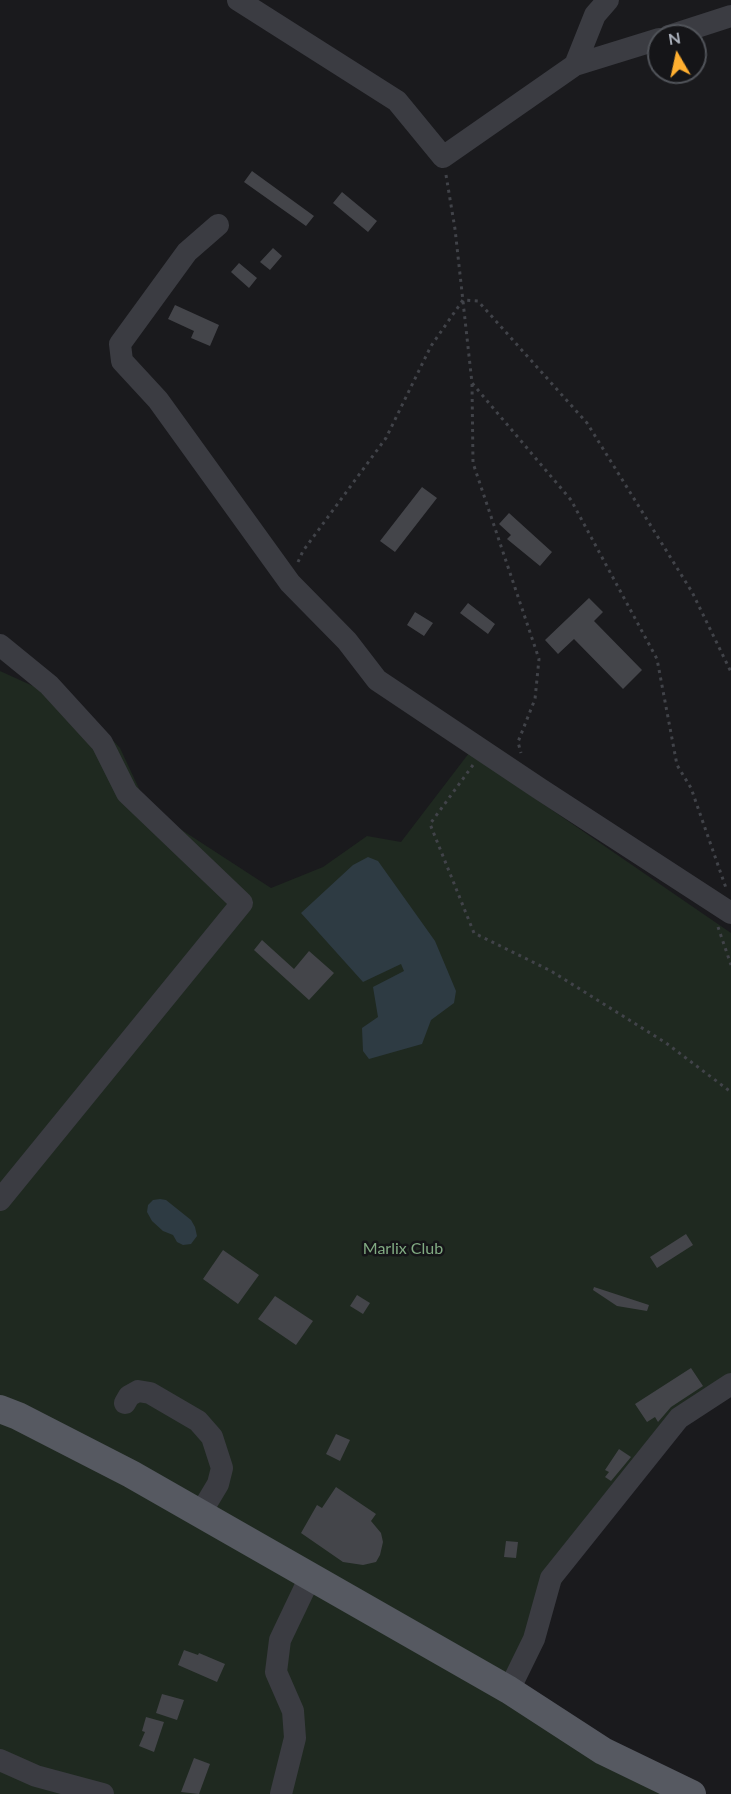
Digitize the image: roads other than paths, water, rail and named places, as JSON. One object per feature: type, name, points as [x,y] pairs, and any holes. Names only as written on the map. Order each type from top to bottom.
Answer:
[{"type":"main road","points":[[0,1409],[122,1469],[509,1690],[603,1751],[692,1794]]},
{"type":"street","points":[[238,0],[397,101],[443,157],[576,65],[647,43]]},
{"type":"street","points":[[576,65],[595,15],[608,0]]},
{"type":"street","points":[[706,24],[731,16]]},
{"type":"street","points":[[218,225],[187,252],[126,335],[120,344],[122,361],[158,400],[290,583],[347,641],[377,680],[527,781],[723,902]]},
{"type":"street","points":[[0,645],[49,685],[102,743],[127,793],[242,903],[0,1200]]},
{"type":"street","points":[[509,1690],[534,1639],[551,1578],[679,1418],[731,1384]]},
{"type":"street","points":[[125,1403],[129,1396],[138,1391],[150,1392],[198,1421],[212,1437],[222,1468],[218,1484],[200,1514]]},
{"type":"street","points":[[281,1794],[295,1738],[293,1711],[276,1672],[280,1640],[310,1577]]},
{"type":"street","points":[[0,1760],[36,1776],[96,1793]]},
{"type":"park label","name":"Marlix Club","points":[[403,1249]]}]
